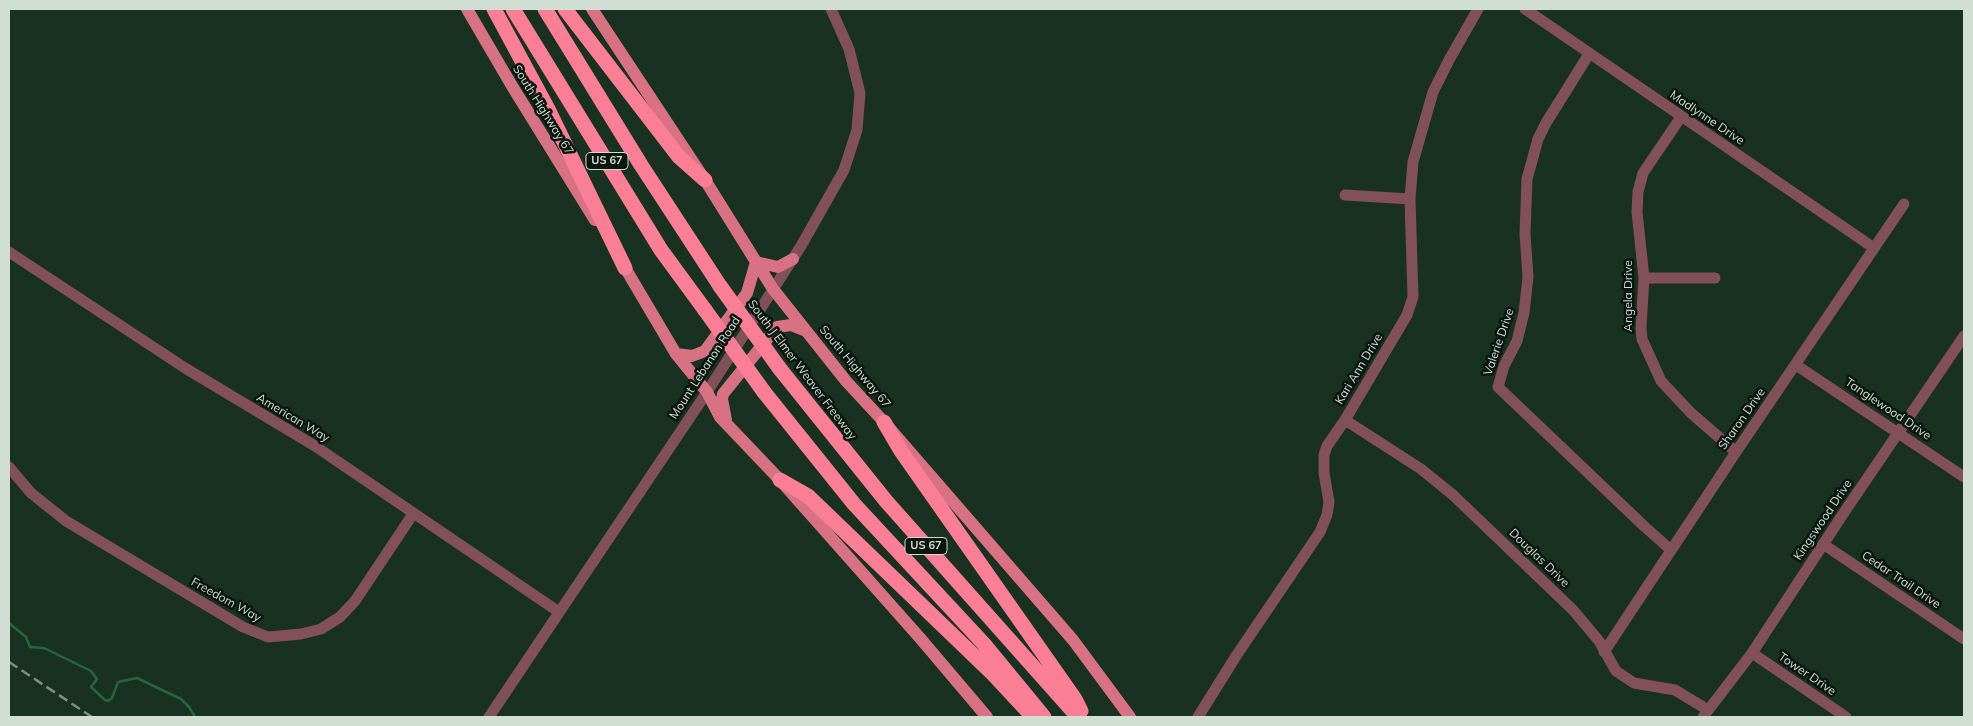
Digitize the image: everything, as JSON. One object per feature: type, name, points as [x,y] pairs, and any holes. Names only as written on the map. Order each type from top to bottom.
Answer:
[{"type":"highway","points":[[494,9],[548,110],[625,268]]},
{"type":"highway","name":"US 67","points":[[513,9],[660,250],[764,392],[854,504],[984,644],[1044,717]]},
{"type":"highway","name":"South J Elmer Weaver Freeway","points":[[545,9],[640,165],[720,286],[780,369],[886,501],[1078,717]]},
{"type":"highway","points":[[565,9],[679,156],[705,180]]},
{"type":"highway","points":[[884,422],[901,451],[1075,699],[1083,717]]},
{"type":"highway","points":[[780,480],[808,496],[991,672],[1032,717]]},
{"type":"main road","name":"South Highway 67","points":[[467,9],[676,354],[707,392],[720,417],[727,422],[780,480],[920,638],[987,717]]},
{"type":"main road","name":"South Highway 67","points":[[592,9],[705,180],[773,289],[846,381],[884,422],[1072,640],[1130,717]]},
{"type":"main road","points":[[676,354],[692,356],[705,351],[747,293],[756,262],[778,267],[793,259]]},
{"type":"main road","points":[[727,422],[722,399],[724,394],[777,327],[791,325],[806,330]]},
{"type":"street","name":"Mount Lebanon Road","points":[[489,717],[707,392],[793,259],[844,170],[857,130],[860,93],[849,49],[831,9]]},
{"type":"street","name":"Kari Ann Drive","points":[[1198,717],[1236,656],[1320,532],[1327,515],[1329,502],[1324,473],[1324,455],[1327,446],[1345,420],[1407,316],[1413,296],[1410,199],[1413,162],[1433,92],[1478,9]]},
{"type":"street","name":"Madlynne Drive","points":[[1525,9],[1874,248]]},
{"type":"street","name":"Valerie Drive","points":[[1590,54],[1546,123],[1538,139],[1527,179],[1525,234],[1528,277],[1524,314],[1516,341],[1504,366],[1498,387],[1671,550]]},
{"type":"street","name":"Angela Drive","points":[[1681,117],[1643,173],[1638,192],[1636,212],[1644,278],[1642,339],[1661,381],[1691,413],[1736,452]]},
{"type":"street","points":[[1345,195],[1410,199]]},
{"type":"street","name":"Sharon Drive","points":[[1604,652],[1736,452],[1904,204]]},
{"type":"street","name":"American Way","points":[[9,252],[185,368],[315,446],[559,612]]},
{"type":"street","points":[[1644,278],[1715,278]]},
{"type":"street","name":"Kingswood Drive","points":[[1705,714],[1752,653],[1823,544],[1964,336]]},
{"type":"street","name":"Tanglewood Drive","points":[[1796,365],[1964,476]]},
{"type":"street","name":"Douglas Drive","points":[[1345,420],[1421,469],[1453,495],[1573,610],[1591,631],[1616,671],[1634,683],[1676,690],[1705,714]]},
{"type":"street","name":"Freedom Way","points":[[9,467],[31,493],[66,521],[242,627],[268,637],[301,634],[321,629],[340,617],[354,601],[413,514]]},
{"type":"street","name":"Cedar Trail Drive","points":[[1823,544],[1964,639]]},
{"type":"street","name":"Tower Drive","points":[[1752,653],[1846,717]]},
{"type":"waterway","points":[[9,623],[26,637],[30,647],[44,648],[91,671],[97,679],[91,687],[105,700],[108,701],[112,698],[118,682],[137,678],[181,699],[195,717]]},
{"type":"railway","points":[[9,662],[92,717]]}]
